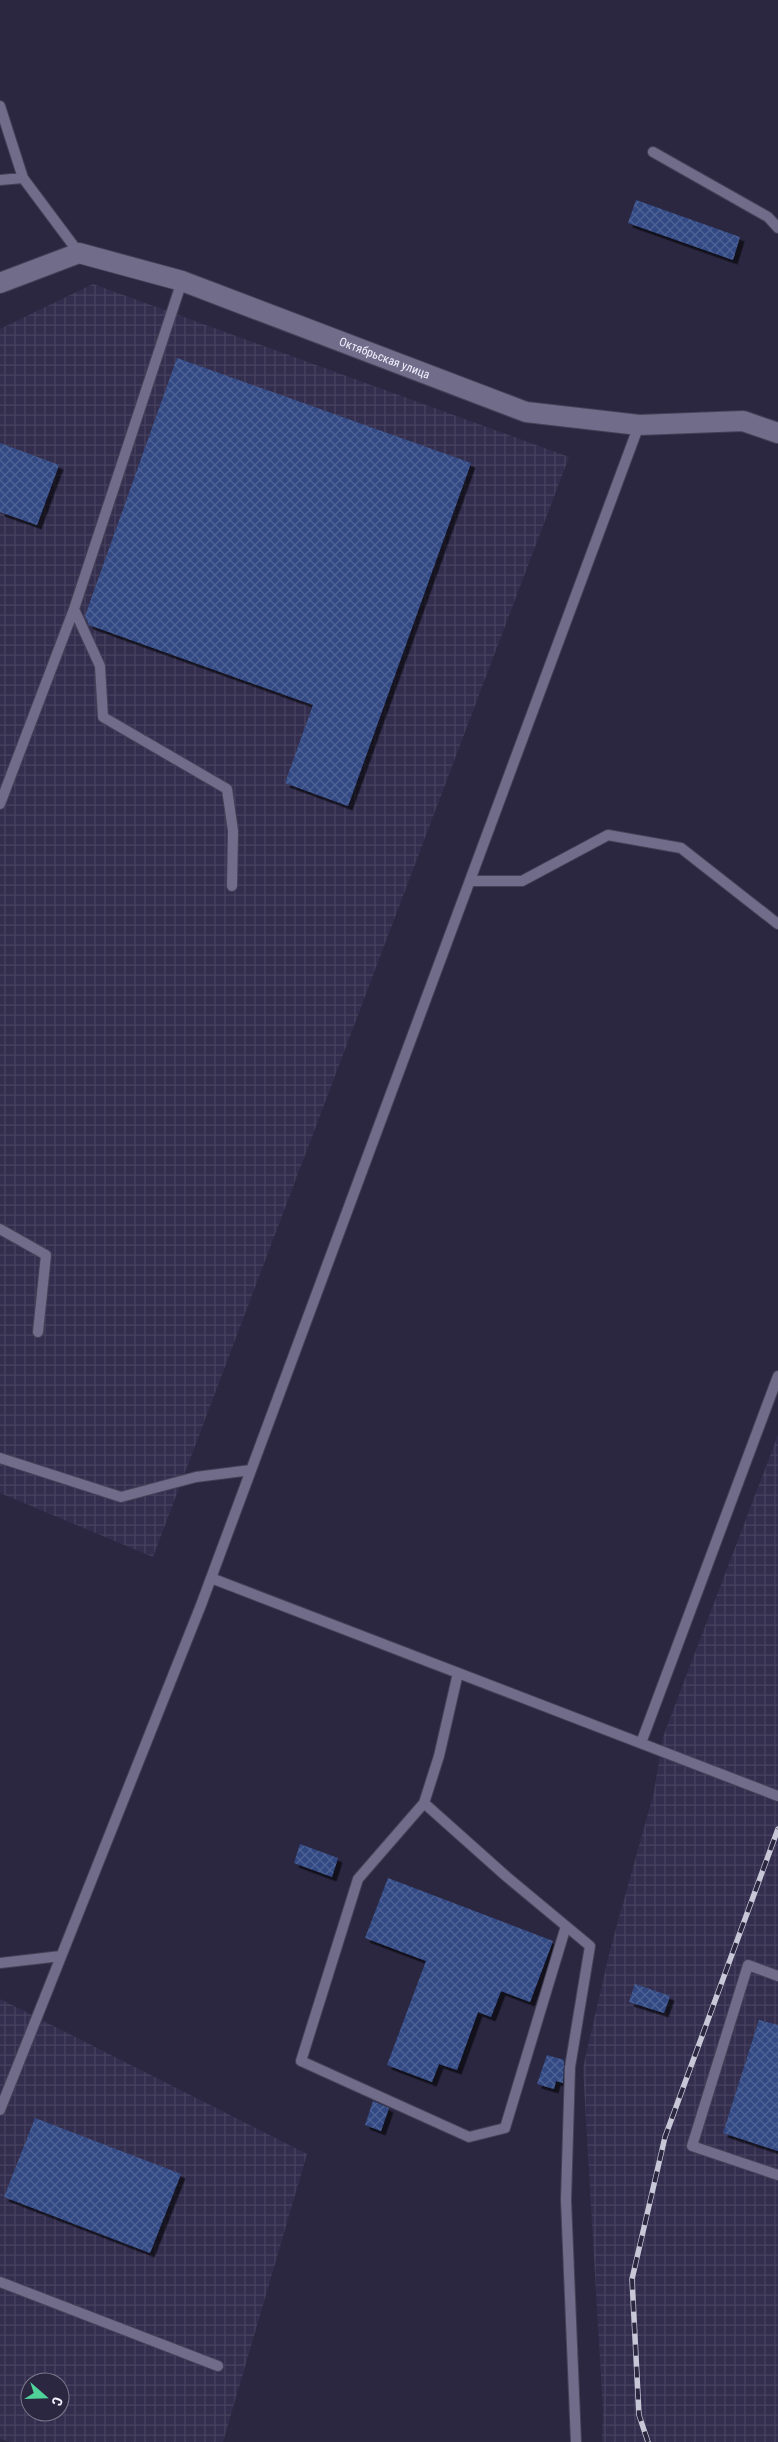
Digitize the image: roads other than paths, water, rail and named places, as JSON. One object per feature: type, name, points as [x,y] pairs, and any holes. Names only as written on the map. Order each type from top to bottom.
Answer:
[{"type":"street","name":"Октябрьская улица","points":[[79,252],[182,281],[526,412],[639,425],[743,421],[778,433]]},
{"type":"street","points":[[0,283],[79,252]]},
{"type":"lane","points":[[0,106],[23,178],[79,252]]},
{"type":"lane","points":[[653,152],[768,217],[778,228]]},
{"type":"lane","points":[[0,180],[23,178]]},
{"type":"lane","points":[[0,804],[74,609],[182,281]]},
{"type":"lane","points":[[0,2110],[212,1578],[639,425]]},
{"type":"lane","points":[[74,609],[100,666],[103,717],[227,789],[233,832],[232,886]]},
{"type":"lane","points":[[470,881],[522,881],[608,835],[681,848],[778,924]]},
{"type":"lane","points":[[0,1229],[46,1256],[38,1332]]},
{"type":"lane","points":[[641,1743],[778,1376]]},
{"type":"lane","points":[[0,1458],[121,1497],[196,1477],[251,1470]]},
{"type":"lane","points":[[212,1578],[778,1796]]},
{"type":"lane","points":[[458,1673],[438,1756],[424,1803],[358,1879],[301,2062],[469,2137],[505,2128],[566,1926]]},
{"type":"lane","points":[[424,1803],[507,1877],[590,1946],[570,2067],[567,2162],[566,2200],[576,2442]]},
{"type":"lane","points":[[0,1964],[61,1956]]},
{"type":"lane","points":[[778,1976],[748,1965],[692,2146],[778,2175]]},
{"type":"lane","points":[[0,2282],[218,2366]]},
{"type":"railway","points":[[648,2442],[639,2415],[632,2279],[665,2137],[778,1829]]}]
